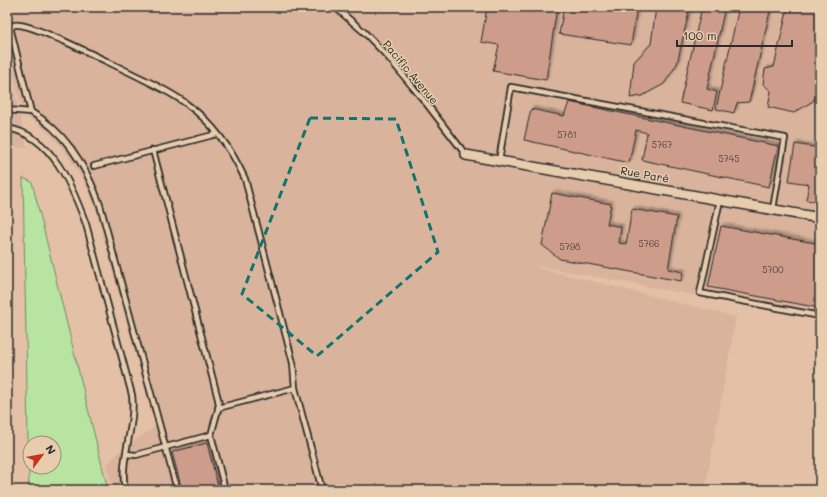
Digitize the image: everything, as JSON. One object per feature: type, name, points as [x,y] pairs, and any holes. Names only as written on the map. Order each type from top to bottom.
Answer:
[{"type":"street","name":"Rue Paré","points":[[466,155],[820,218]]},
{"type":"lane","name":"Pacific Avenue","points":[[335,7],[364,32],[388,57],[466,155]]},
{"type":"lane","points":[[31,112],[10,31],[14,25],[30,28],[53,36],[149,82],[187,104],[209,124],[225,142],[245,179],[293,362],[295,388],[322,490]]},
{"type":"lane","points":[[499,161],[511,87],[785,138],[773,209]]},
{"type":"lane","points":[[7,110],[31,112],[47,122],[72,149],[95,189],[176,486]]},
{"type":"lane","points":[[7,128],[24,133],[34,139],[51,155],[68,181],[84,217],[132,395],[133,410],[123,478],[125,490]]},
{"type":"lane","points":[[94,166],[217,134]]},
{"type":"lane","points":[[153,150],[218,399],[218,408],[211,435],[225,490]]},
{"type":"lane","points":[[720,200],[700,293],[820,316]]},
{"type":"lane","points":[[218,408],[295,388]]},
{"type":"lane","points":[[126,454],[136,455],[211,435]]},
{"type":"highlighted area","points":[[310,118],[396,119],[438,252],[317,356],[242,294]]},
{"type":"shaded area","points":[[7,7],[820,7],[820,319],[538,266],[520,238],[539,268],[736,317],[705,490],[113,490],[107,465],[122,449],[155,427],[95,207],[85,184],[68,156],[49,133],[37,123],[29,119],[20,101],[7,50]]},
{"type":"shaded area","points":[[7,55],[27,148],[7,146]]},
{"type":"green space","points":[[23,178],[32,182],[108,490],[29,490],[29,475],[62,475],[62,435],[28,435]]},
{"type":"building","points":[[432,7],[449,7],[448,10]]},
{"type":"building","points":[[487,7],[557,7],[546,80],[493,71],[499,45],[481,42]]},
{"type":"building","points":[[564,7],[637,7],[631,45],[559,34]]},
{"type":"building","points":[[656,7],[690,7],[677,64],[664,84],[642,96],[630,98],[634,62],[651,44]]},
{"type":"building","points":[[702,7],[725,7],[707,89],[717,92],[713,110],[680,103]]},
{"type":"building","points":[[739,7],[771,7],[749,102],[737,103],[734,113],[716,109]]},
{"type":"building","points":[[788,7],[820,7],[820,89],[813,101],[794,113],[768,107],[771,91],[763,84],[765,69],[774,67]]},
{"type":"building","points":[[569,102],[778,146],[769,187],[642,160],[647,133],[636,130],[629,163],[524,140],[531,109],[564,116]]},
{"type":"building","points":[[795,144],[820,148],[820,202],[806,200],[809,184],[789,181]]},
{"type":"building","points":[[552,193],[611,204],[607,224],[621,227],[619,243],[626,244],[632,209],[677,217],[668,269],[683,272],[681,281],[560,259],[542,245]]},
{"type":"building","points":[[721,226],[820,244],[820,308],[708,287]]},
{"type":"building","points":[[207,443],[219,490],[182,490],[172,452]]}]
